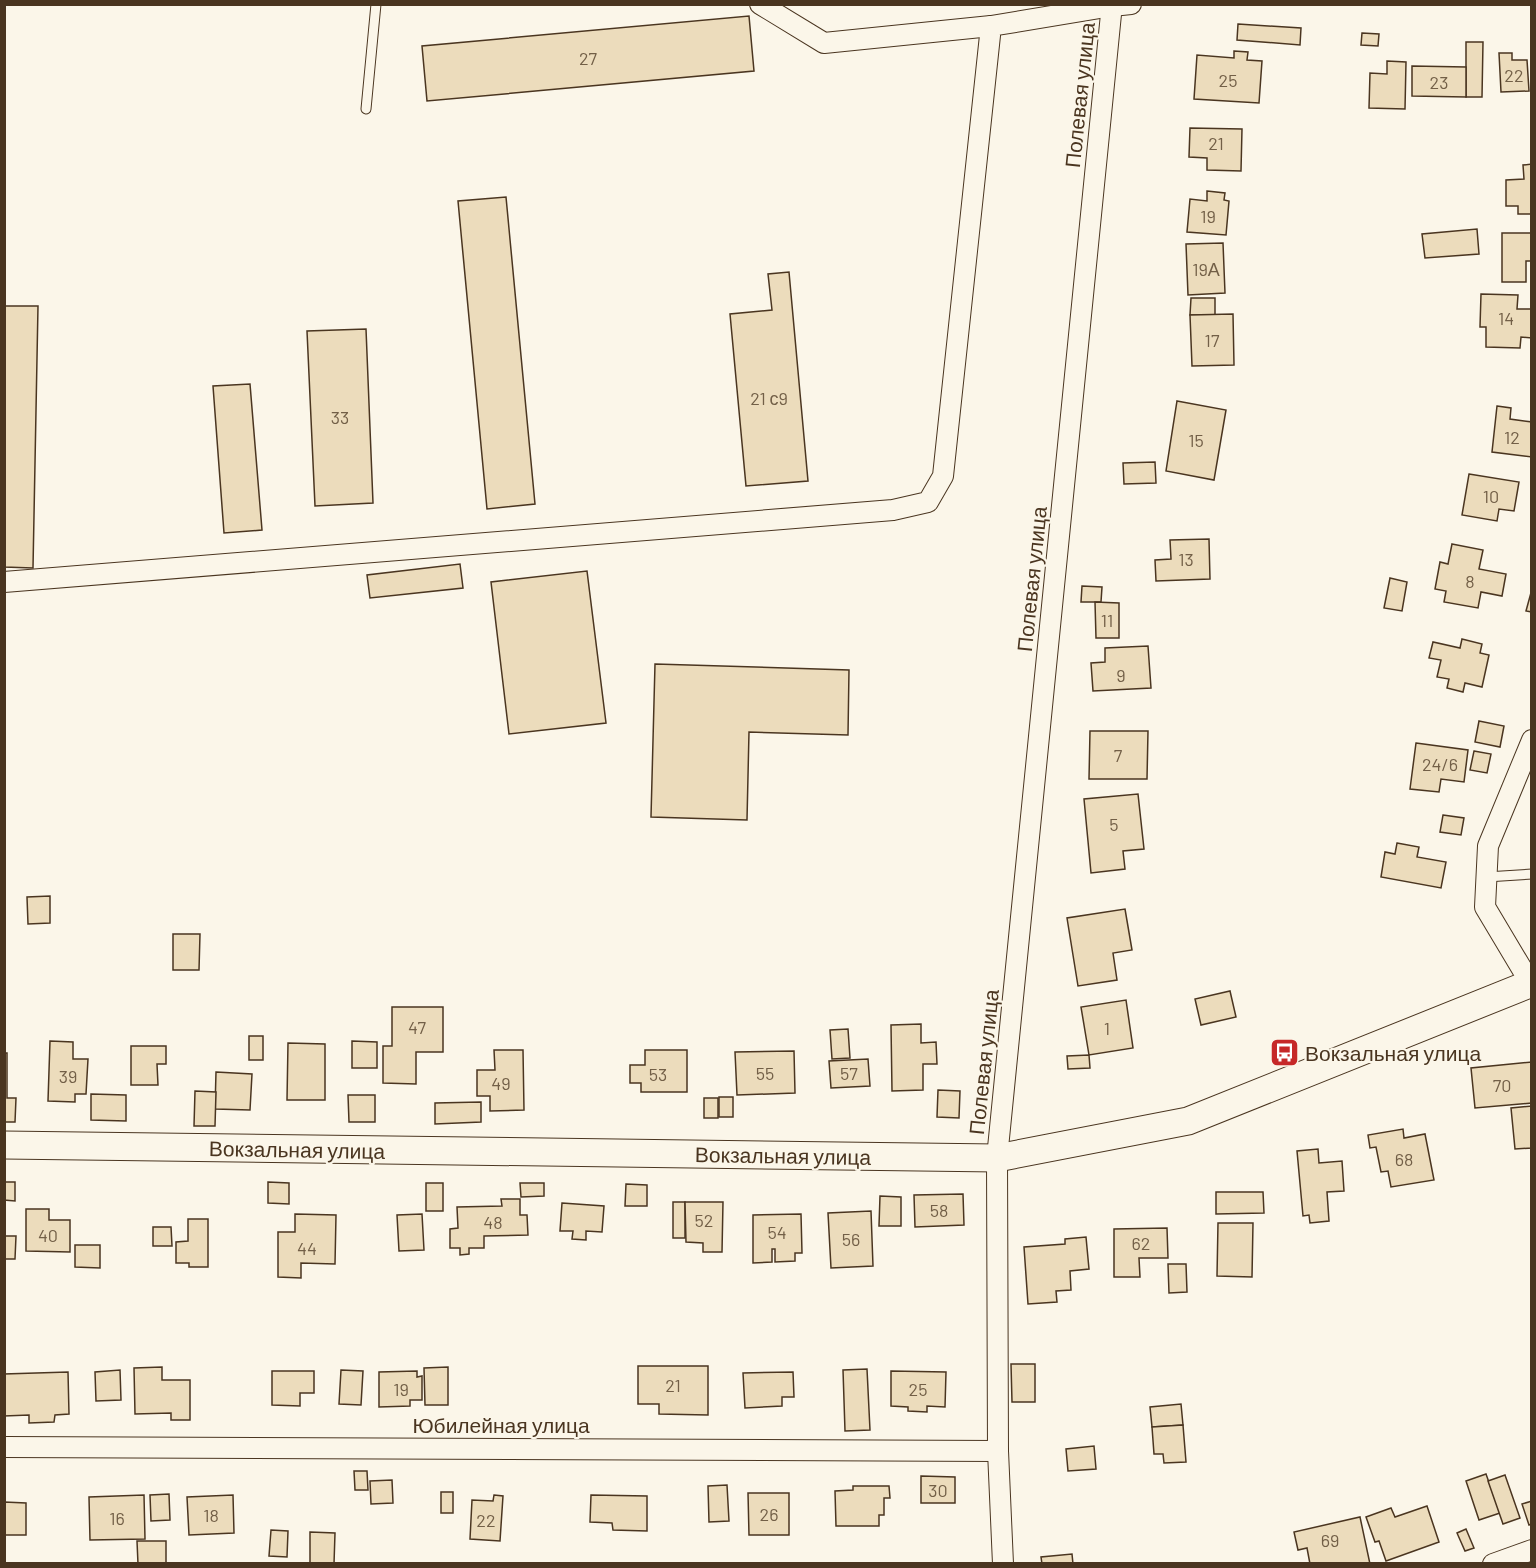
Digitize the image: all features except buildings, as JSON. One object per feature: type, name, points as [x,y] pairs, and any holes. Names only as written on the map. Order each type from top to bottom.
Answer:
[{"type":"street","points":[[760,4],[824,43],[991,26],[1119,5]]},
{"type":"street","name":"Полевая улица","points":[[1003,1563],[998,1450],[997,1158],[1119,5]]},
{"type":"street","points":[[4,582],[893,510],[928,502],[943,476],[991,26]]},
{"type":"street","points":[[1531,984],[1485,907],[1488,846],[1532,740]]},
{"type":"street","name":"Вокзальная улица","points":[[4,1145],[997,1158],[1188,1121],[1531,984]]},
{"type":"street","name":"Юбилейная улица","points":[[4,1447],[998,1450]]},
{"type":"street","points":[[1493,1563],[1532,1550]]},
{"type":"lane","points":[[366,109],[376,4]]},
{"type":"lane","points":[[1486,877],[1532,874]]},
{"type":"place","name":"Вокзальная улица","points":[[1284,1052]]}]
